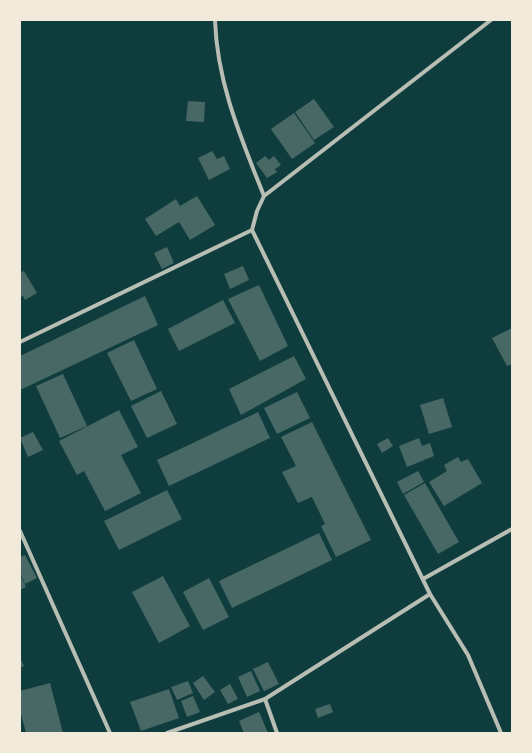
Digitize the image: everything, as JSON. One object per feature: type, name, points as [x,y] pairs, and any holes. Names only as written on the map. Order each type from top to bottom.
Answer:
[{"type":"street","points":[[215,20],[216,42],[228,101],[239,134],[264,196]]},
{"type":"street","points":[[491,20],[264,196],[257,211],[252,230],[430,594],[468,655],[501,733]]},
{"type":"street","points":[[20,342],[252,230]]},
{"type":"street","points":[[423,579],[512,530]]},
{"type":"street","points":[[20,531],[110,733]]},
{"type":"street","points":[[167,733],[265,699],[430,594]]},
{"type":"street","points":[[265,699],[277,733]]},
{"type":"building","points":[[314,99],[334,127],[314,140],[295,112]]},
{"type":"building","points":[[188,101],[205,102],[204,122],[186,121]]},
{"type":"building","points":[[294,113],[315,143],[292,159],[271,129]]},
{"type":"building","points":[[212,151],[217,159],[224,156],[230,169],[209,180],[198,158]]},
{"type":"building","points":[[265,156],[269,160],[274,156],[281,165],[275,169],[277,172],[267,178],[256,163]]},
{"type":"building","points":[[197,196],[215,225],[190,240],[179,222],[156,236],[145,219],[176,199],[180,206]]},
{"type":"building","points":[[167,247],[174,263],[162,269],[154,253]]},
{"type":"building","points":[[243,266],[249,280],[230,289],[224,274]]},
{"type":"building","points":[[24,271],[37,293],[25,300],[23,296],[20,297],[20,273]]},
{"type":"building","points":[[259,285],[288,346],[260,361],[228,299]]},
{"type":"building","points":[[145,296],[158,325],[20,390],[20,356]]},
{"type":"building","points":[[223,300],[235,323],[179,351],[168,329]]},
{"type":"building","points":[[512,328],[512,364],[507,366],[492,338]]},
{"type":"building","points":[[134,340],[157,389],[131,401],[107,353]]},
{"type":"building","points":[[294,356],[306,379],[241,415],[229,389]]},
{"type":"building","points":[[63,374],[87,426],[60,438],[36,386]]},
{"type":"building","points":[[161,391],[177,424],[147,438],[131,406]]},
{"type":"building","points":[[297,392],[310,418],[277,434],[264,408]]},
{"type":"building","points":[[443,398],[452,427],[429,434],[420,405]]},
{"type":"building","points":[[119,410],[138,447],[121,455],[141,493],[105,511],[84,471],[77,475],[59,441]]},
{"type":"building","points":[[258,412],[270,438],[169,486],[157,460]]},
{"type":"building","points":[[312,422],[371,540],[336,557],[321,526],[325,524],[312,497],[298,503],[282,472],[296,466],[281,437]]},
{"type":"building","points":[[33,432],[43,450],[28,457],[20,438]]},
{"type":"building","points":[[388,438],[393,446],[382,453],[377,444]]},
{"type":"building","points":[[419,438],[422,446],[430,443],[434,456],[407,467],[399,446]]},
{"type":"building","points":[[458,457],[461,462],[468,459],[482,483],[444,506],[429,482],[447,471],[444,465]]},
{"type":"building","points":[[418,471],[424,482],[403,494],[397,482]]},
{"type":"building","points":[[425,483],[459,542],[438,554],[404,495]]},
{"type":"building","points":[[167,490],[182,519],[119,550],[104,521]]},
{"type":"building","points":[[319,533],[332,560],[232,608],[219,581]]},
{"type":"building","points":[[25,555],[37,578],[25,584],[20,573],[20,557]]},
{"type":"building","points":[[20,575],[26,587],[20,590]]},
{"type":"building","points":[[163,576],[190,626],[159,643],[132,592]]},
{"type":"building","points":[[209,578],[229,617],[203,630],[183,592]]},
{"type":"building","points":[[20,658],[24,666],[20,668]]},
{"type":"building","points":[[268,662],[279,684],[264,691],[253,669]]},
{"type":"building","points":[[251,671],[260,691],[247,697],[238,677]]},
{"type":"building","points":[[203,676],[215,692],[204,700],[193,683]]},
{"type":"building","points":[[188,681],[193,693],[177,700],[171,687]]},
{"type":"building","points":[[50,683],[63,733],[26,733],[20,710],[20,691]]},
{"type":"building","points":[[230,684],[238,699],[228,704],[220,690]]},
{"type":"building","points":[[169,689],[179,718],[141,731],[130,702]]},
{"type":"building","points":[[193,696],[200,712],[187,717],[181,701]]},
{"type":"building","points":[[330,704],[333,712],[318,718],[315,709]]},
{"type":"building","points":[[259,712],[268,733],[244,733],[239,721]]}]
